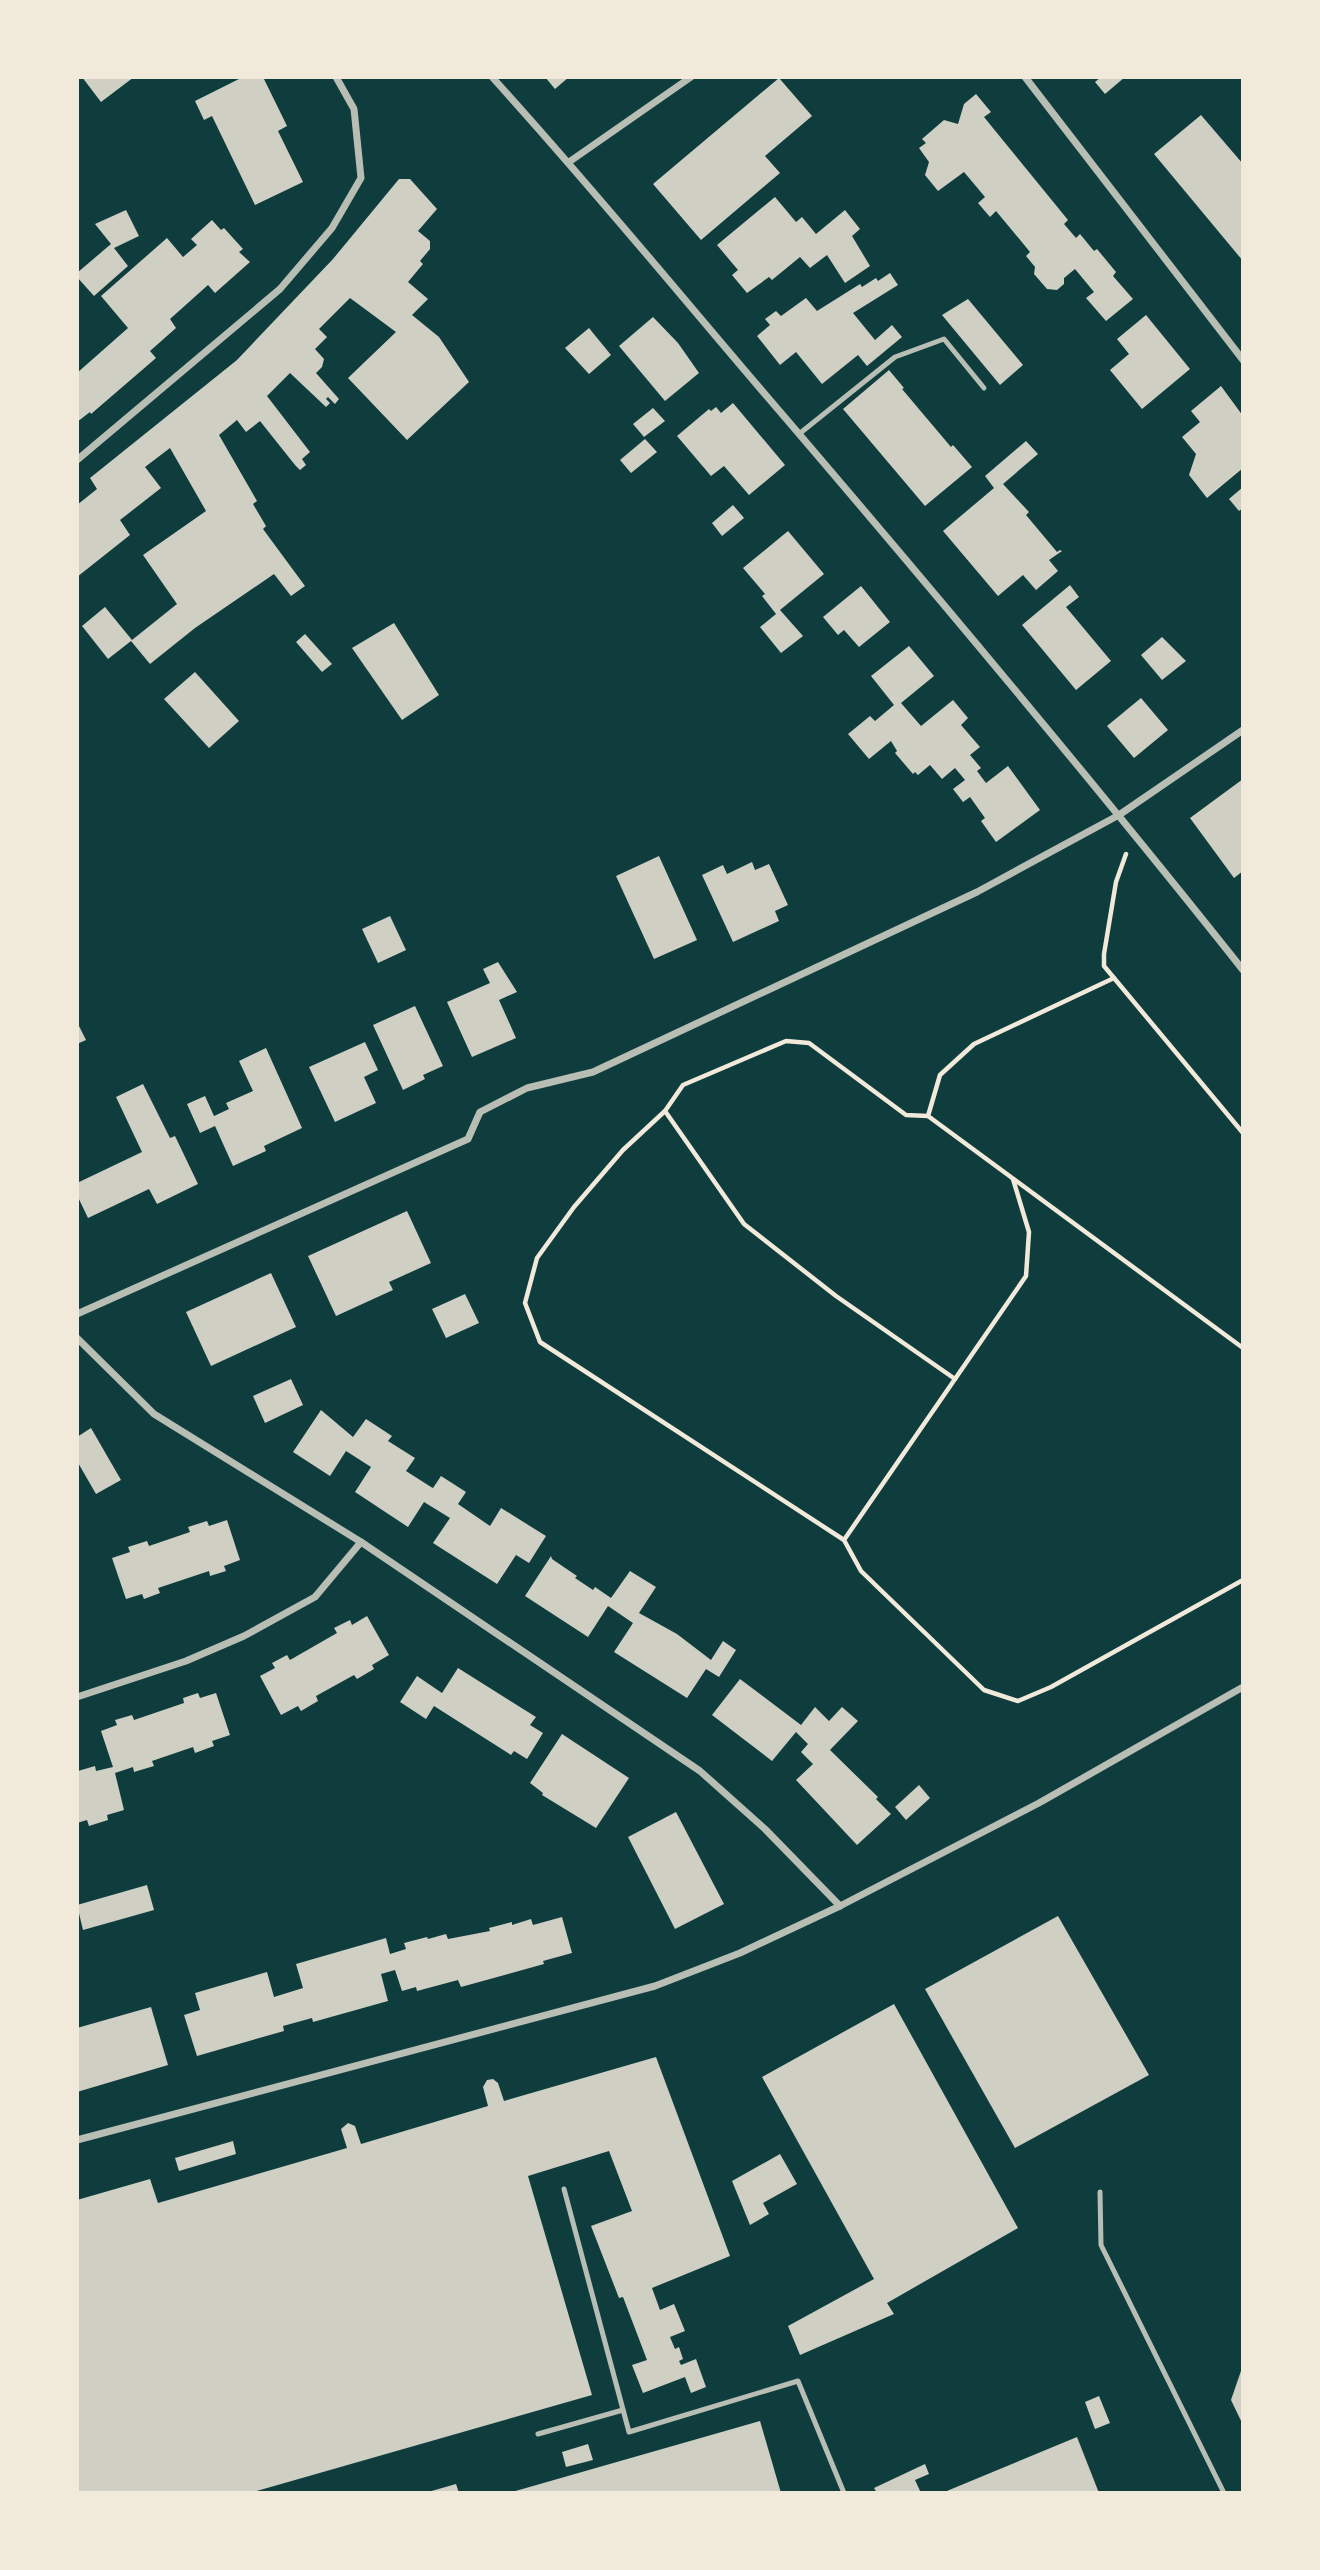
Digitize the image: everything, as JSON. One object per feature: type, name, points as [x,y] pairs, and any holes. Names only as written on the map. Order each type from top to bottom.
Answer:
[{"type":"street","points":[[77,460],[280,289],[332,228],[362,178],[354,109],[337,77]]},
{"type":"street","points":[[492,77],[569,162],[799,434],[1137,836],[1243,970]]},
{"type":"street","points":[[569,162],[691,77]]},
{"type":"street","points":[[1025,77],[1243,360]]},
{"type":"street","points":[[77,1314],[468,1139],[480,1112],[527,1088],[593,1072],[977,892],[1119,815],[1243,730]]},
{"type":"street","points":[[77,1338],[154,1414],[361,1542],[700,1771],[765,1829],[840,1906]]},
{"type":"street","points":[[77,1697],[186,1661],[244,1636],[315,1597],[361,1542]]},
{"type":"street","points":[[77,2140],[655,1986],[740,1954],[840,1906],[1039,1803],[1243,1687]]},
{"type":"lane","points":[[799,434],[895,357],[944,339],[984,388]]},
{"type":"lane","points":[[564,2189],[629,2432],[798,2381],[844,2493]]},
{"type":"lane","points":[[1100,2192],[1101,2245],[1224,2493]]},
{"type":"lane","points":[[538,2434],[623,2410]]},
{"type":"path","points":[[1137,836],[1127,851],[1116,882],[1104,966],[1243,1133]]},
{"type":"path","points":[[928,1116],[940,1074],[974,1044],[1114,978]]},
{"type":"path","points":[[1243,1348],[928,1116],[906,1115],[809,1043],[786,1041],[683,1085],[665,1111],[615,1160],[574,1207],[537,1258],[525,1303],[540,1342],[844,1541],[861,1571],[984,1690],[1018,1701],[1051,1687],[1243,1580]]},
{"type":"path","points":[[665,1111],[744,1224],[836,1296],[955,1379]]},
{"type":"path","points":[[844,1541],[1027,1276],[1029,1232],[1013,1179]]},
{"type":"building","points":[[82,77],[134,77],[101,102]]},
{"type":"building","points":[[243,77],[263,77],[287,126],[278,131],[303,182],[255,205],[212,116],[204,120],[195,101]]},
{"type":"building","points":[[545,77],[569,77],[555,89]]},
{"type":"building","points":[[1101,77],[1125,77],[1105,94],[1095,82]]},
{"type":"building","points":[[779,78],[812,116],[765,156],[780,173],[701,240],[653,184]]},
{"type":"building","points":[[976,94],[991,112],[984,117],[1068,220],[1064,224],[1076,238],[1080,234],[1094,251],[1097,249],[1116,272],[1113,276],[1133,299],[1106,321],[1086,298],[1094,292],[1075,269],[1064,278],[1064,284],[1057,290],[1047,289],[1034,274],[1035,267],[1026,256],[1030,252],[996,211],[990,217],[978,203],[985,197],[964,172],[938,191],[925,175],[929,162],[919,148],[926,143],[922,139],[944,120],[958,124],[964,104]]},
{"type":"building","points":[[1201,115],[1243,164],[1243,261],[1154,154]]},
{"type":"building","points":[[399,179],[410,179],[437,209],[418,231],[430,241],[430,249],[420,261],[423,264],[408,282],[428,299],[412,315],[439,337],[469,382],[407,440],[348,378],[396,332],[350,298],[319,329],[327,337],[315,349],[324,359],[322,367],[316,373],[339,399],[335,404],[328,397],[326,399],[330,403],[326,407],[290,373],[267,396],[310,452],[302,459],[306,465],[300,470],[260,421],[246,432],[237,420],[219,435],[257,501],[253,504],[266,526],[263,529],[305,586],[291,596],[274,574],[195,628],[150,664],[131,641],[108,659],[82,626],[105,607],[132,640],[177,604],[143,555],[206,511],[170,448],[145,467],[161,488],[120,520],[130,535],[77,577],[77,505],[97,489],[90,478],[237,360],[333,259]]},
{"type":"building","points":[[775,197],[796,222],[802,217],[816,234],[845,210],[860,229],[852,236],[870,266],[845,283],[827,255],[810,268],[800,257],[772,280],[769,277],[747,293],[732,275],[738,270],[717,245]]},
{"type":"building","points":[[126,210],[139,236],[114,248],[128,266],[94,296],[77,277],[77,273],[111,244],[95,224]]},
{"type":"building","points":[[212,220],[221,230],[224,228],[243,249],[239,252],[250,262],[215,293],[208,285],[170,319],[176,328],[150,351],[156,358],[91,414],[90,412],[77,422],[77,373],[128,328],[101,296],[167,238],[183,257],[197,245],[191,239]]},
{"type":"building","points":[[890,273],[898,285],[853,313],[875,340],[892,325],[902,337],[867,366],[858,355],[822,384],[796,352],[780,365],[757,336],[770,325],[765,319],[776,311],[781,316],[806,298],[817,311],[860,284],[862,287]]},
{"type":"building","points":[[968,299],[1023,365],[1000,385],[942,315]]},
{"type":"building","points":[[1146,315],[1190,369],[1142,409],[1110,370],[1129,354],[1117,339]]},
{"type":"building","points":[[653,317],[678,343],[699,373],[665,401],[619,346]]},
{"type":"building","points":[[589,328],[611,355],[589,374],[565,348]]},
{"type":"building","points":[[889,370],[951,447],[953,445],[972,467],[925,506],[843,409]]},
{"type":"building","points":[[1221,386],[1243,416],[1243,468],[1207,498],[1189,475],[1196,454],[1182,437],[1200,422],[1191,411]]},
{"type":"building","points":[[733,403],[785,465],[749,495],[724,466],[711,476],[677,436],[709,409],[711,411],[716,407],[721,413]]},
{"type":"building","points":[[653,408],[665,421],[644,437],[633,424]]},
{"type":"building","points":[[645,439],[657,452],[631,473],[620,460]]},
{"type":"building","points":[[1026,441],[1038,454],[1003,484],[1029,512],[1026,515],[1057,552],[1062,551],[1049,560],[1058,571],[1036,590],[1023,575],[998,596],[943,531],[994,488],[985,476]]},
{"type":"building","points":[[1243,487],[1243,508],[1239,511],[1229,499]]},
{"type":"building","points":[[733,505],[744,518],[722,536],[712,523]]},
{"type":"building","points":[[788,531],[824,574],[780,610],[803,636],[781,653],[760,627],[776,614],[762,596],[765,594],[743,568]]},
{"type":"building","points":[[1070,585],[1079,597],[1066,607],[1111,661],[1076,690],[1022,625]]},
{"type":"building","points":[[861,586],[890,622],[859,647],[844,630],[838,635],[823,617]]},
{"type":"building","points":[[394,623],[439,695],[402,720],[352,648]]},
{"type":"building","points":[[305,634],[332,664],[322,672],[296,642]]},
{"type":"building","points":[[1162,637],[1186,661],[1162,680],[1141,655]]},
{"type":"building","points":[[909,646],[934,676],[901,703],[921,726],[953,700],[968,718],[961,725],[980,747],[970,755],[981,768],[977,771],[986,783],[1008,766],[1040,810],[996,842],[981,821],[985,818],[970,797],[963,802],[953,789],[965,780],[955,768],[942,779],[930,765],[918,775],[915,772],[913,774],[895,753],[897,751],[891,741],[869,759],[848,734],[870,716],[875,721],[894,705],[871,676]]},
{"type":"building","points":[[195,672],[239,721],[209,748],[164,699]]},
{"type":"building","points":[[1141,698],[1168,730],[1134,758],[1107,726]]},
{"type":"building","points":[[1243,779],[1243,871],[1234,878],[1190,818]]},
{"type":"building","points":[[659,856],[697,940],[654,959],[616,876]]},
{"type":"building","points":[[752,862],[755,870],[769,864],[788,905],[775,911],[779,921],[733,942],[702,875],[723,865],[727,874]]},
{"type":"building","points":[[390,916],[406,950],[378,963],[362,929]]},
{"type":"building","points":[[498,962],[517,992],[499,1000],[516,1038],[472,1057],[447,1002],[490,983],[483,969]]},
{"type":"building","points":[[415,1006],[443,1066],[423,1075],[425,1079],[403,1090],[373,1025]]},
{"type":"building","points":[[77,1022],[86,1040],[77,1044]]},
{"type":"building","points":[[365,1042],[378,1070],[364,1077],[376,1103],[335,1122],[309,1067]]},
{"type":"building","points":[[266,1048],[302,1128],[264,1146],[266,1151],[233,1166],[215,1126],[200,1133],[187,1104],[205,1096],[214,1116],[229,1109],[226,1103],[253,1091],[239,1061]]},
{"type":"building","points":[[143,1084],[170,1138],[175,1136],[198,1184],[157,1204],[149,1189],[88,1218],[77,1195],[77,1183],[142,1152],[116,1097]]},
{"type":"building","points":[[407,1211],[431,1263],[389,1282],[393,1290],[336,1316],[308,1256]]},
{"type":"building","points":[[271,1273],[296,1327],[211,1366],[186,1312]]},
{"type":"building","points":[[465,1294],[479,1323],[446,1338],[432,1309]]},
{"type":"building","points":[[291,1379],[303,1405],[265,1423],[253,1396]]},
{"type":"building","points":[[321,1410],[353,1437],[366,1419],[392,1436],[388,1441],[415,1458],[406,1471],[433,1488],[441,1476],[466,1492],[458,1504],[490,1526],[501,1508],[546,1536],[529,1563],[516,1555],[497,1584],[433,1543],[450,1518],[424,1502],[408,1527],[355,1492],[371,1467],[346,1451],[330,1476],[293,1452]]},
{"type":"building","points":[[91,1428],[121,1480],[96,1494],[77,1461],[77,1437]]},
{"type":"building","points":[[227,1520],[240,1560],[224,1566],[226,1571],[210,1576],[209,1571],[158,1588],[160,1593],[144,1599],[142,1594],[126,1599],[112,1558],[130,1552],[128,1547],[147,1541],[149,1546],[190,1532],[188,1527],[207,1521],[209,1526]]},
{"type":"building","points":[[551,1556],[577,1576],[575,1578],[611,1598],[630,1571],[656,1587],[639,1613],[677,1634],[711,1660],[723,1641],[736,1650],[719,1677],[706,1669],[687,1698],[614,1652],[633,1623],[608,1606],[588,1637],[525,1596]]},
{"type":"building","points":[[367,1616],[389,1655],[372,1665],[374,1669],[357,1679],[354,1675],[316,1696],[318,1701],[301,1711],[298,1706],[281,1715],[260,1676],[275,1668],[272,1663],[287,1655],[290,1660],[337,1633],[334,1628],[350,1620],[352,1625]]},
{"type":"building","points":[[458,1668],[536,1717],[530,1725],[543,1733],[527,1759],[514,1751],[511,1755],[434,1706],[426,1719],[400,1702],[417,1676],[442,1693]]},
{"type":"building","points":[[740,1679],[801,1725],[815,1707],[829,1721],[842,1707],[858,1721],[830,1750],[878,1797],[876,1799],[891,1814],[857,1845],[796,1780],[813,1764],[801,1752],[808,1744],[796,1732],[772,1761],[712,1715]]},
{"type":"building","points":[[198,1693],[200,1698],[216,1693],[230,1735],[212,1741],[214,1746],[195,1753],[193,1747],[152,1761],[154,1766],[134,1772],[133,1767],[115,1773],[124,1810],[107,1815],[108,1820],[89,1826],[87,1820],[77,1823],[78,1771],[95,1766],[96,1771],[113,1767],[101,1731],[117,1725],[115,1720],[132,1715],[134,1720],[184,1703],[183,1698]]},
{"type":"building","points":[[562,1734],[629,1778],[596,1828],[542,1795],[543,1793],[530,1783]]},
{"type":"building","points":[[919,1785],[930,1798],[906,1820],[895,1807]]},
{"type":"building","points":[[676,1812],[724,1904],[675,1929],[628,1837]]},
{"type":"building","points":[[147,1885],[154,1910],[83,1930],[77,1905]]},
{"type":"building","points":[[1058,1916],[1149,2075],[1015,2148],[925,1989]]},
{"type":"building","points":[[562,1917],[572,1953],[543,1961],[544,1964],[461,1987],[458,1980],[417,1991],[416,1987],[402,1991],[395,1970],[381,1974],[388,2001],[313,2022],[312,2018],[283,2026],[284,2031],[197,2056],[184,2015],[200,2010],[195,1993],[267,1972],[274,1997],[303,1988],[296,1964],[386,1938],[390,1954],[406,1949],[404,1943],[427,1937],[428,1939],[446,1934],[448,1939],[490,1931],[489,1928],[512,1922],[512,1925],[531,1919],[533,1925]]},
{"type":"building","points":[[894,2004],[1018,2228],[887,2303],[894,2314],[800,2355],[788,2326],[874,2279],[762,2077]]},
{"type":"building","points":[[151,2007],[168,2065],[77,2092],[77,2028]]},
{"type":"building","points":[[656,2057],[730,2256],[652,2288],[660,2310],[674,2304],[685,2331],[670,2337],[675,2349],[679,2347],[683,2359],[679,2361],[681,2365],[696,2359],[706,2387],[691,2393],[685,2377],[643,2393],[632,2365],[647,2360],[623,2297],[619,2298],[591,2226],[632,2211],[609,2151],[528,2176],[592,2395],[250,2493],[77,2493],[77,2200],[150,2179],[158,2203],[347,2148],[341,2129],[348,2123],[355,2126],[361,2144],[488,2106],[483,2087],[487,2080],[493,2079],[498,2083],[504,2101]]},
{"type":"building","points":[[233,2141],[236,2154],[179,2171],[175,2158]]},
{"type":"building","points":[[780,2154],[797,2184],[763,2203],[769,2214],[750,2225],[732,2181]]},
{"type":"building","points":[[1243,2365],[1243,2425],[1231,2400]]},
{"type":"building","points":[[1099,2396],[1110,2423],[1095,2429],[1085,2402]]},
{"type":"building","points":[[760,2421],[781,2493],[512,2493],[512,2492]]},
{"type":"building","points":[[1077,2437],[1099,2493],[942,2493]]},
{"type":"building","points":[[588,2444],[593,2460],[566,2467],[562,2452]]},
{"type":"building","points":[[925,2464],[929,2474],[915,2480],[921,2493],[877,2493],[874,2488]]},
{"type":"building","points":[[456,2484],[459,2493],[428,2493],[428,2492]]}]
